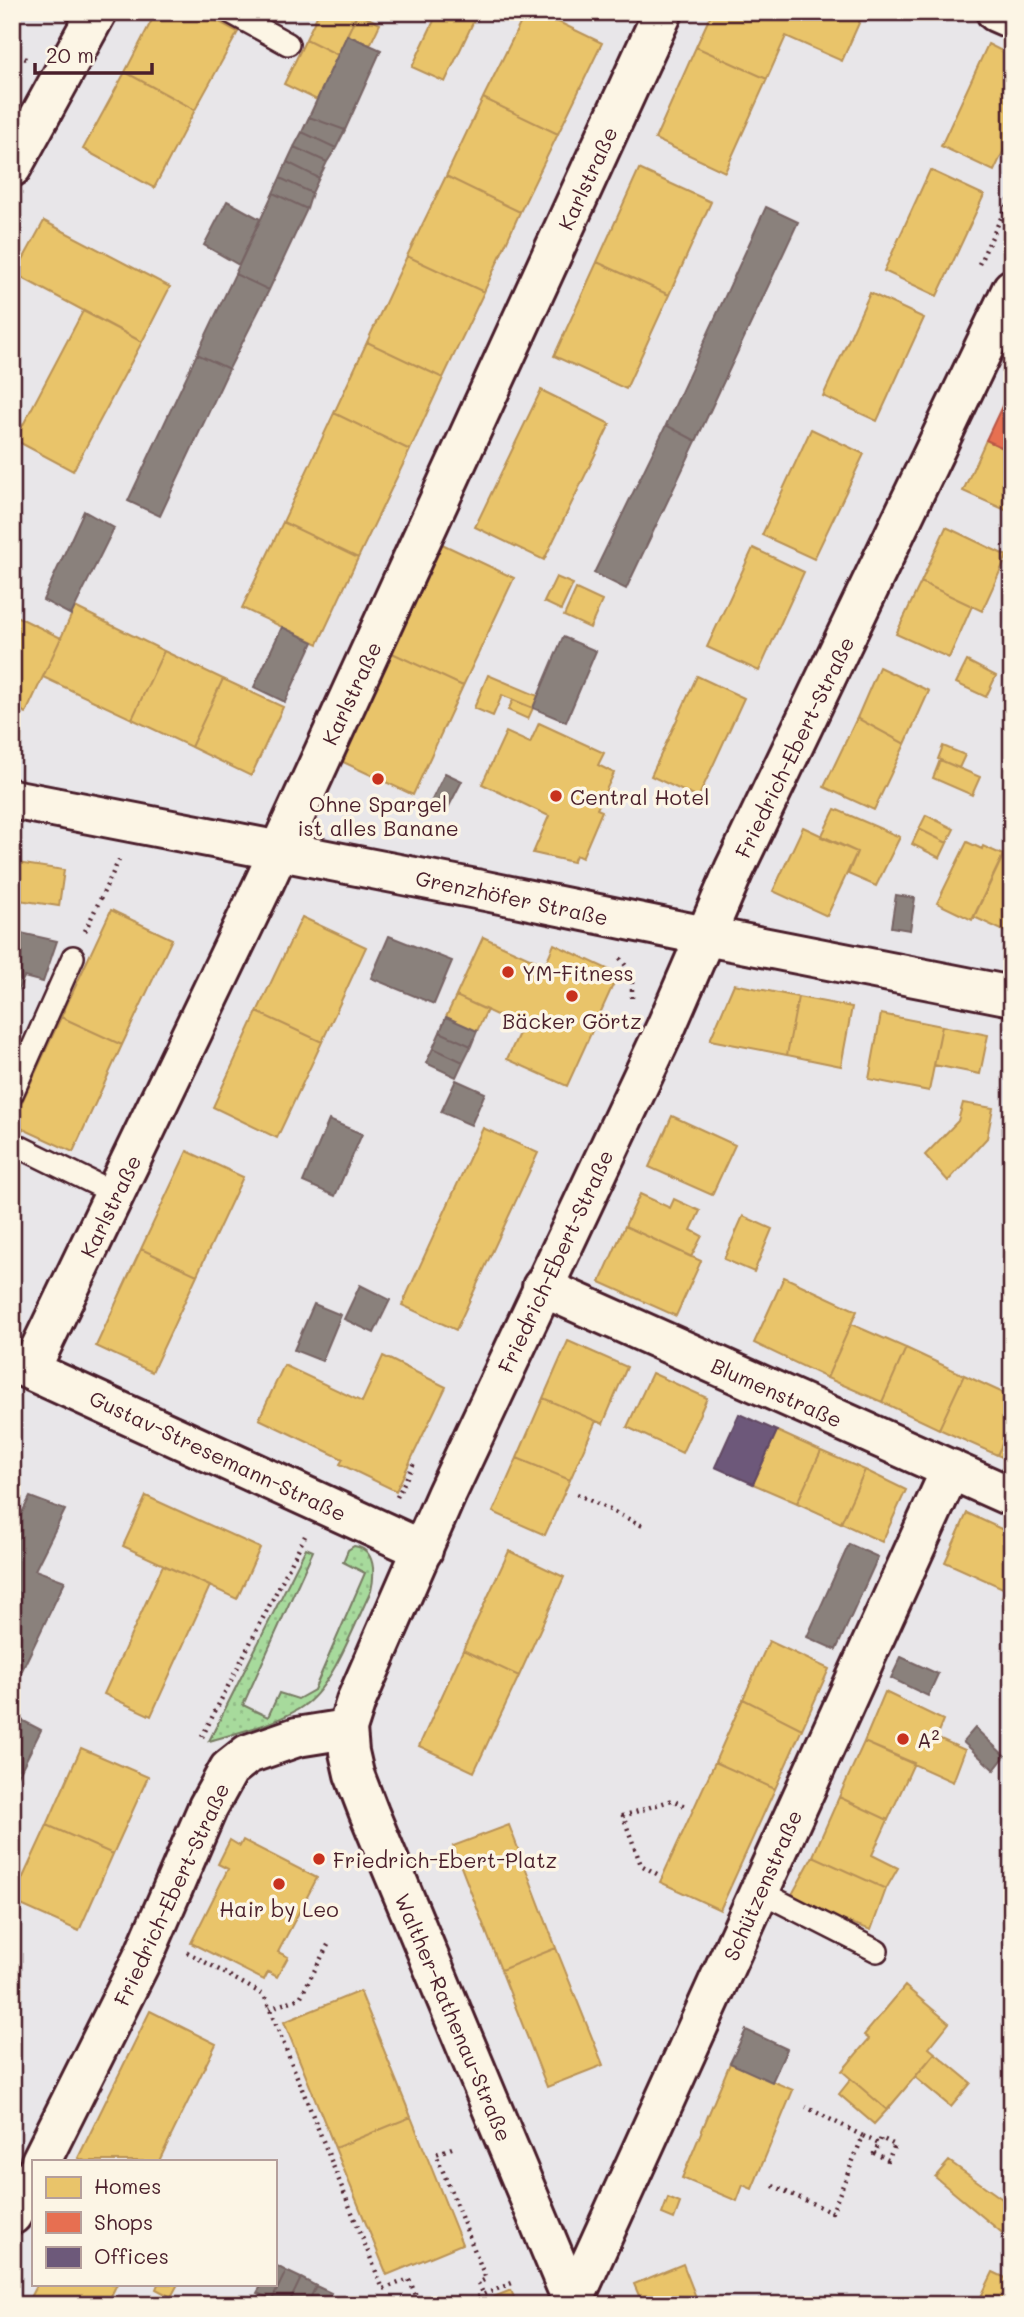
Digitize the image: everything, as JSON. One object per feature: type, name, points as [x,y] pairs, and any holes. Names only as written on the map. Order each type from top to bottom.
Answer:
[{"type":"street","points":[[12,167],[97,12]]},
{"type":"street","name":"Karlstraße","points":[[21,1366],[116,1194],[279,850],[663,12]]},
{"type":"street","points":[[996,12],[1012,19]]},
{"type":"street","name":"Friedrich-Ebert-Straße","points":[[42,2160],[144,1955],[208,1807],[229,1769],[248,1754],[297,1737],[347,1729],[356,1701],[423,1550],[542,1287],[666,1027],[734,870],[1012,289]]},
{"type":"street","name":"Grenzhöfer Straße","points":[[12,799],[1012,996]]},
{"type":"street","name":"Blumenstraße","points":[[542,1287],[1012,1497]]},
{"type":"street","name":"Gustav-Stresemann-Straße","points":[[21,1366],[423,1550]]},
{"type":"street","name":"Schützenstraße","points":[[574,2304],[951,1469]]},
{"type":"street","name":"Walther-Rathenau-Straße","points":[[347,1729],[354,1774],[369,1813],[574,2304]]},
{"type":"street","points":[[12,2215],[32,2178]]},
{"type":"lane","points":[[230,12],[288,44]]},
{"type":"lane","points":[[12,1094],[73,957]]},
{"type":"lane","points":[[12,1143],[116,1194]]},
{"type":"lane","points":[[759,1891],[877,1951]]},
{"type":"path","points":[[73,957],[121,855]]},
{"type":"path","points":[[577,1494],[643,1526]]},
{"type":"path","points":[[201,1741],[322,1503]]},
{"type":"path","points":[[657,1874],[641,1865],[623,1816],[672,1800],[687,1807]]},
{"type":"path","points":[[270,2009],[300,1998],[329,1943]]},
{"type":"path","points":[[184,1951],[264,1996],[383,2289],[409,2279],[419,2305]]},
{"type":"path","points":[[806,2107],[879,2144]]},
{"type":"path","points":[[773,2186],[832,2212],[863,2136]]},
{"type":"path","points":[[881,2138],[895,2145],[888,2160],[874,2153],[879,2144],[881,2138]]},
{"type":"path","points":[[452,2148],[436,2154],[486,2280],[478,2283],[484,2295]]},
{"type":"path","points":[[458,2305],[512,2283]]},
{"type":"green space","points":[[354,1546],[361,1548],[370,1557],[373,1570],[371,1591],[326,1682],[306,1704],[285,1716],[209,1741],[306,1548],[313,1551],[243,1705],[268,1717],[279,1693],[298,1699],[314,1690],[365,1573],[343,1562],[348,1550]]},
{"type":"building: Homes","points":[[156,12],[201,12],[238,32],[195,110],[125,72]]},
{"type":"building: Homes","points":[[319,12],[358,12],[338,55],[306,39]]},
{"type":"building: Homes","points":[[438,12],[478,12],[445,82],[412,67]]},
{"type":"building: Homes","points":[[526,12],[538,12],[602,43],[558,134],[483,98]]},
{"type":"building: Homes","points":[[712,12],[864,12],[842,61],[786,36],[767,79],[696,47]]},
{"type":"building: Homes","points":[[358,13],[380,24],[370,45],[347,35]]},
{"type":"building: Homes","points":[[306,39],[338,55],[317,100],[284,84]]},
{"type":"building: Homes","points":[[988,44],[1012,56],[1012,133],[994,171],[941,146]]},
{"type":"building: Homes","points":[[696,47],[767,79],[725,172],[655,139]]},
{"type":"building: Homes","points":[[125,72],[195,110],[154,188],[83,149]]},
{"type":"building: Homes","points":[[483,98],[558,134],[520,212],[446,176]]},
{"type":"building: Homes","points":[[639,169],[711,202],[669,295],[597,262]]},
{"type":"building: Homes","points":[[930,170],[984,195],[937,296],[884,271]]},
{"type":"building: Homes","points":[[446,176],[520,212],[484,292],[407,256]]},
{"type":"building: Homes","points":[[44,221],[170,287],[142,342],[15,274]]},
{"type":"building: Homes","points":[[407,256],[484,292],[443,378],[367,342]]},
{"type":"building: Homes","points":[[597,262],[669,295],[626,389],[554,356]]},
{"type":"building: Homes","points":[[870,293],[924,318],[877,421],[823,396]]},
{"type":"building: Homes","points":[[83,311],[142,342],[73,471],[15,440]]},
{"type":"building: Homes","points":[[367,342],[443,378],[410,450],[334,413]]},
{"type":"building: Homes","points":[[541,390],[610,424],[544,560],[475,527]]},
{"type":"building: Homes","points":[[334,413],[410,450],[358,558],[283,522]]},
{"type":"building: Homes","points":[[811,429],[864,454],[814,559],[762,535]]},
{"type":"building: Homes","points":[[986,440],[1012,452],[1012,513],[963,491]]},
{"type":"building: Homes","points":[[283,522],[358,558],[318,644],[242,608]]},
{"type":"building: Homes","points":[[946,527],[1007,556],[982,611],[921,582]]},
{"type":"building: Homes","points":[[440,543],[514,578],[463,686],[390,652]]},
{"type":"building: Homes","points":[[753,548],[804,572],[759,671],[707,647]]},
{"type":"building: Homes","points":[[556,577],[573,584],[561,610],[544,602]]},
{"type":"building: Homes","points":[[921,582],[972,606],[949,658],[896,634]]},
{"type":"building: Homes","points":[[576,589],[602,601],[590,628],[564,616]]},
{"type":"building: Homes","points":[[75,607],[164,651],[132,719],[43,677]]},
{"type":"building: Homes","points":[[12,614],[61,638],[26,713],[12,706]]},
{"type":"building: Homes","points":[[164,651],[223,679],[191,747],[132,719]]},
{"type":"building: Homes","points":[[390,652],[463,686],[413,795],[339,760]]},
{"type":"building: Homes","points":[[967,661],[996,676],[986,697],[956,683]]},
{"type":"building: Homes","points":[[879,667],[929,691],[905,744],[857,718]]},
{"type":"building: Homes","points":[[488,675],[538,696],[533,708],[502,695],[493,716],[474,708]]},
{"type":"building: Homes","points":[[697,676],[744,698],[698,798],[651,776]]},
{"type":"building: Homes","points":[[223,679],[283,707],[251,776],[191,747]]},
{"type":"building: Homes","points":[[513,700],[533,708],[528,719],[508,710]]},
{"type":"building: Homes","points":[[857,718],[905,744],[874,810],[824,787]]},
{"type":"building: Homes","name":"Central Hotel","points":[[539,723],[604,753],[598,765],[614,773],[597,809],[602,811],[582,858],[576,855],[573,862],[533,853],[549,816],[482,784],[506,732],[530,743]]},
{"type":"building: Homes","points":[[943,746],[965,755],[959,768],[938,759]]},
{"type":"building: Homes","points":[[940,760],[980,777],[972,795],[933,778]]},
{"type":"building: Homes","points":[[835,809],[900,837],[876,886],[848,874],[857,852],[821,837]]},
{"type":"building: Homes","points":[[926,815],[954,829],[947,843],[919,829]]},
{"type":"building: Homes","points":[[803,827],[857,852],[827,916],[773,891]]},
{"type":"building: Homes","points":[[919,829],[947,843],[940,858],[912,844]]},
{"type":"building: Homes","points":[[967,842],[1003,855],[972,920],[937,903]]},
{"type":"building: Homes","points":[[1005,852],[1012,855],[1012,926],[1008,933],[974,917]]},
{"type":"building: Homes","points":[[17,863],[64,870],[59,906],[12,899]]},
{"type":"building: Homes","points":[[111,910],[172,939],[122,1045],[61,1017]]},
{"type":"building: Homes","points":[[302,917],[366,947],[322,1042],[257,1012]]},
{"type":"building: Homes","points":[[483,937],[545,965],[554,944],[618,974],[567,1086],[507,1059],[522,1027],[456,996]]},
{"type":"building: Homes","points":[[734,984],[798,997],[787,1055],[710,1040]]},
{"type":"building: Homes","points":[[456,996],[487,1010],[477,1031],[446,1017]]},
{"type":"building: Homes","points":[[798,997],[852,1007],[841,1066],[787,1055]]},
{"type":"building: Homes","points":[[257,1012],[322,1042],[277,1138],[213,1107]]},
{"type":"building: Homes","points":[[881,1014],[942,1026],[929,1091],[869,1079]]},
{"type":"building: Homes","points":[[61,1017],[122,1045],[73,1152],[12,1124]]},
{"type":"building: Homes","points":[[942,1026],[988,1035],[980,1074],[934,1065]]},
{"type":"building: Homes","points":[[963,1103],[993,1108],[987,1138],[948,1181],[925,1155],[958,1121]]},
{"type":"building: Homes","points":[[672,1116],[735,1145],[712,1195],[649,1167]]},
{"type":"building: Homes","points":[[483,1128],[538,1153],[456,1330],[402,1305]]},
{"type":"building: Homes","points":[[187,1151],[243,1177],[197,1275],[141,1249]]},
{"type":"building: Homes","points":[[640,1194],[670,1208],[674,1199],[700,1211],[691,1230],[702,1236],[691,1257],[625,1226]]},
{"type":"building: Homes","points":[[743,1216],[772,1229],[754,1272],[724,1259]]},
{"type":"building: Homes","points":[[625,1226],[701,1261],[676,1316],[600,1282]]},
{"type":"building: Homes","points":[[141,1249],[197,1275],[152,1372],[96,1346]]},
{"type":"building: Homes","points":[[784,1277],[857,1311],[827,1378],[754,1343]]},
{"type":"building: Homes","points":[[851,1324],[906,1348],[882,1402],[827,1378]]},
{"type":"building: Homes","points":[[568,1341],[627,1367],[603,1424],[543,1398]]},
{"type":"building: Homes","points":[[906,1348],[964,1375],[939,1429],[882,1402]]},
{"type":"building: Homes","points":[[383,1356],[446,1387],[396,1491],[340,1464],[343,1459],[259,1419],[284,1365],[362,1402]]},
{"type":"building: Homes","points":[[652,1373],[707,1398],[682,1453],[627,1427]]},
{"type":"building: Homes","points":[[964,1375],[1012,1397],[1012,1423],[997,1455],[939,1429]]},
{"type":"building: Homes","points":[[543,1398],[596,1421],[570,1480],[517,1458]]},
{"type":"building: Homes","points":[[1012,1423],[1012,1461],[997,1455]]},
{"type":"building: Homes","points":[[777,1431],[821,1451],[797,1503],[753,1484]]},
{"type":"building: Homes","points":[[821,1451],[865,1470],[841,1523],[797,1503]]},
{"type":"building: Homes","points":[[517,1458],[570,1480],[545,1535],[493,1512]]},
{"type":"building: Homes","points":[[865,1470],[906,1490],[882,1542],[841,1523]]},
{"type":"building: Homes","points":[[146,1496],[260,1548],[237,1599],[123,1546]]},
{"type":"building: Homes","points":[[967,1513],[1012,1534],[1012,1574],[1005,1589],[945,1562]]},
{"type":"building: Homes","points":[[509,1551],[564,1577],[519,1676],[463,1650]]},
{"type":"building: Homes","points":[[163,1565],[210,1586],[151,1716],[104,1694]]},
{"type":"building: Homes","points":[[1012,1574],[1012,1601],[1002,1597]]},
{"type":"building: Homes","points":[[769,1641],[829,1669],[802,1729],[743,1699]]},
{"type":"building: Homes","points":[[463,1650],[519,1676],[474,1772],[419,1746]]},
{"type":"building: Homes","name":"A²","points":[[885,1692],[943,1720],[936,1737],[965,1750],[953,1782],[864,1742]]},
{"type":"building: Homes","points":[[743,1699],[802,1729],[775,1789],[715,1762]]},
{"type":"building: Homes","points":[[864,1742],[914,1763],[888,1820],[839,1797]]},
{"type":"building: Homes","points":[[81,1748],[148,1777],[113,1854],[47,1825]]},
{"type":"building: Homes","points":[[715,1762],[775,1789],[720,1910],[660,1882]]},
{"type":"building: Homes","points":[[839,1797],[888,1820],[872,1855],[898,1868],[886,1889],[813,1856]]},
{"type":"building: Homes","points":[[47,1825],[113,1854],[79,1931],[12,1901]]},
{"type":"building: Homes","points":[[509,1825],[556,1948],[501,1970],[453,1846]]},
{"type":"building: Homes","points":[[230,1840],[240,1846],[243,1840],[317,1878],[278,1952],[288,1957],[277,1977],[268,1972],[264,1980],[191,1943],[228,1869],[218,1864]]},
{"type":"building: Homes","points":[[813,1856],[886,1889],[871,1930],[843,1920],[839,1923],[789,1900]]},
{"type":"building: Homes","points":[[556,1948],[603,2065],[547,2087],[501,1970]]},
{"type":"building: Homes","points":[[905,1986],[949,2023],[929,2048],[935,2053],[887,2110],[842,2071],[869,2039],[864,2035]]},
{"type":"building: Homes","points":[[360,1991],[411,2117],[335,2148],[284,2022]]},
{"type":"building: Homes","points":[[150,2011],[216,2044],[159,2160],[78,2158]]},
{"type":"building: Homes","points":[[935,2053],[971,2083],[951,2107],[915,2077]]},
{"type":"building: Homes","points":[[730,2063],[793,2090],[752,2189],[743,2185],[737,2201],[682,2178]]},
{"type":"building: Homes","points":[[851,2079],[887,2110],[874,2124],[839,2094]]},
{"type":"building: Homes","points":[[411,2117],[462,2244],[387,2275],[335,2148]]},
{"type":"building: Homes","points":[[949,2161],[1012,2206],[1012,2241],[935,2177]]},
{"type":"building: Homes","points":[[668,2198],[680,2203],[674,2219],[662,2214]]},
{"type":"building: Homes","points":[[683,2264],[699,2305],[643,2305],[634,2284]]},
{"type":"building: Homes","points":[[993,2272],[1012,2281],[1012,2305],[977,2305]]},
{"type":"building: Homes","points":[[36,2286],[116,2286],[108,2302],[112,2305],[26,2305]]},
{"type":"building: Homes","points":[[157,2286],[177,2286],[171,2297],[156,2289]]},
{"type":"building: Homes","points":[[511,2290],[517,2305],[474,2305]]},
{"type":"building: Shops","points":[[1012,385],[1012,452],[986,440]]},
{"type":"building: Offices","points":[[739,1414],[777,1431],[753,1484],[715,1467]]},
{"type":"building: Industry","points":[[347,35],[381,50],[345,130],[309,117]]},
{"type":"building: Industry","points":[[309,117],[345,130],[336,148],[302,132]]},
{"type":"building: Industry","points":[[302,132],[336,148],[327,162],[294,147]]},
{"type":"building: Industry","points":[[294,147],[327,162],[319,178],[287,162]]},
{"type":"building: Industry","points":[[287,162],[319,178],[312,193],[280,178]]},
{"type":"building: Industry","points":[[280,178],[312,193],[307,209],[273,193]]},
{"type":"building: Industry","points":[[273,193],[307,209],[269,290],[235,274]]},
{"type":"building: Industry","points":[[227,201],[260,219],[239,265],[204,245]]},
{"type":"building: Industry","points":[[766,207],[798,222],[696,441],[666,425]]},
{"type":"building: Industry","points":[[235,274],[269,290],[229,369],[197,354]]},
{"type":"building: Industry","points":[[197,354],[229,369],[160,516],[128,501]]},
{"type":"building: Industry","points":[[666,425],[696,441],[626,589],[594,573]]},
{"type":"building: Industry","points":[[84,511],[114,528],[71,615],[43,600]]},
{"type":"building: Industry","points":[[282,627],[313,642],[285,702],[254,687]]},
{"type":"building: Industry","points":[[563,637],[596,651],[566,722],[533,708]]},
{"type":"building: Industry","points":[[445,773],[462,781],[445,814],[429,806]]},
{"type":"building: Industry","points":[[896,895],[915,898],[910,930],[891,927]]},
{"type":"building: Industry","points":[[12,931],[57,941],[43,982],[24,977],[12,1003]]},
{"type":"building: Industry","points":[[389,936],[452,961],[434,1004],[371,978]]},
{"type":"building: Industry","points":[[446,1017],[477,1031],[471,1046],[440,1032]]},
{"type":"building: Industry","points":[[440,1032],[471,1046],[463,1062],[433,1048]]},
{"type":"building: Industry","points":[[433,1048],[463,1062],[456,1077],[426,1063]]},
{"type":"building: Industry","points":[[456,1080],[485,1093],[471,1125],[441,1112]]},
{"type":"building: Industry","points":[[329,1120],[362,1134],[335,1196],[303,1182]]},
{"type":"building: Industry","points":[[360,1285],[390,1300],[374,1333],[344,1319]]},
{"type":"building: Industry","points":[[314,1304],[341,1315],[322,1361],[294,1350]]},
{"type":"building: Industry","points":[[30,1497],[65,1510],[35,1570],[65,1581],[12,1691],[12,1532]]},
{"type":"building: Industry","points":[[849,1544],[878,1557],[836,1650],[807,1637]]},
{"type":"building: Industry","points":[[901,1657],[938,1674],[928,1696],[891,1678]]},
{"type":"building: Industry","points":[[12,1715],[41,1730],[12,1788]]},
{"type":"building: Industry","points":[[975,1728],[1005,1756],[994,1770],[963,1742]]},
{"type":"building: Industry","points":[[746,2030],[787,2049],[772,2082],[730,2063]]},
{"type":"building: Industry","points":[[276,2266],[286,2271],[272,2300],[257,2293],[261,2286],[276,2286]]},
{"type":"building: Industry","points":[[286,2271],[301,2278],[288,2305],[281,2305],[272,2300]]},
{"type":"building: Industry","points":[[301,2278],[316,2286],[307,2305],[288,2305]]},
{"type":"building: Industry","points":[[316,2286],[331,2293],[325,2305],[307,2305]]},
{"type":"place","name":"Ohne Spargel ist alles Banane","points":[[378,779]]},
{"type":"place","name":"Central Hotel","points":[[556,796]]},
{"type":"place","name":"YM-Fitness","points":[[508,972]]},
{"type":"place","name":"Bäcker Görtz","points":[[572,996]]},
{"type":"place","name":"A²","points":[[903,1739]]},
{"type":"place","name":"Friedrich-Ebert-Platz","points":[[319,1859]]},
{"type":"place","name":"Hair by Leo","points":[[279,1884]]}]
